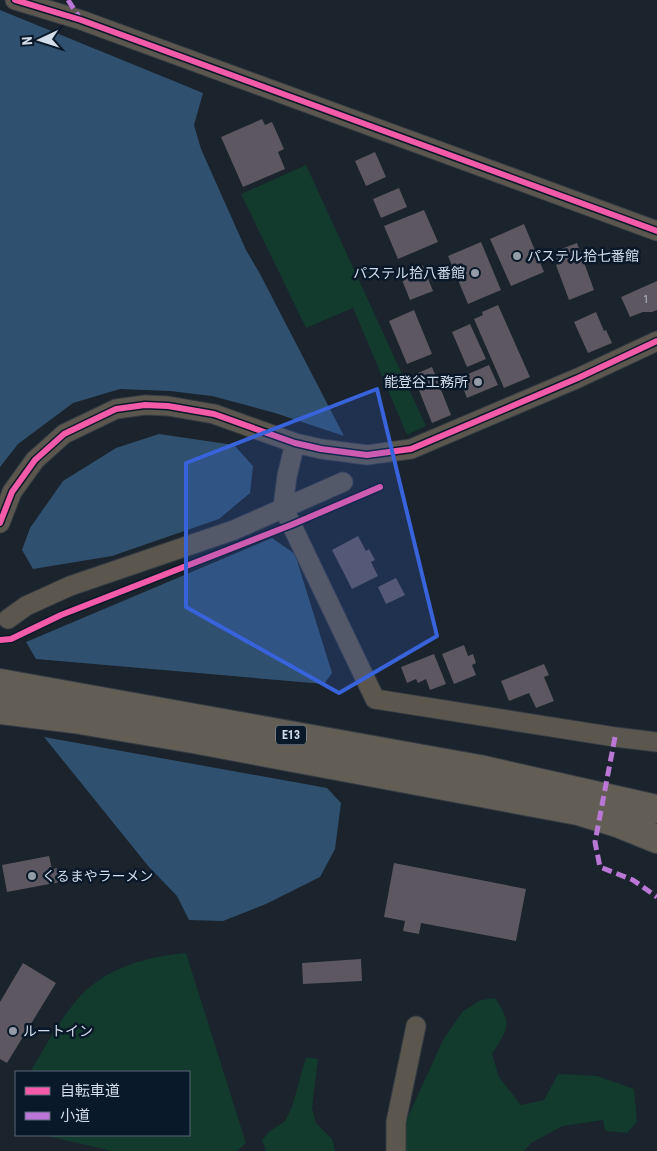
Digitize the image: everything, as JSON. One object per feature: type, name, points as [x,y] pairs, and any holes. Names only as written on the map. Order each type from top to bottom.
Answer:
[{"type":"highway","name":"E13","points":[[0,683],[470,767],[657,809]]},
{"type":"highway","name":"E13","points":[[0,710],[74,719],[193,739],[578,811],[620,824],[657,839]]},
{"type":"street","points":[[15,0],[81,20],[657,231]]},
{"type":"street","points":[[0,523],[12,492],[35,460],[64,434],[116,409],[146,405],[168,406],[214,414],[295,443],[321,449],[367,455],[411,449],[578,378],[657,341]]},
{"type":"street","points":[[295,443],[287,476],[283,507],[375,699],[657,742]]},
{"type":"street","points":[[8,618],[26,606],[70,586],[234,530],[343,482]]},
{"type":"street","points":[[396,1151],[396,1122],[416,1026]]},
{"type":"highlighted area","points":[[377,389],[437,636],[339,693],[186,607],[186,463]]},
{"type":"green space","points":[[306,165],[426,426],[407,435],[353,308],[306,328],[241,194]]},
{"type":"green space","points":[[186,953],[246,1143],[237,1151],[112,1151],[47,1136],[190,1136],[190,1071],[31,1071],[69,1009],[99,980],[112,972],[140,961]]},
{"type":"green space","points":[[495,998],[504,1014],[506,1026],[502,1038],[492,1054],[499,1077],[521,1105],[544,1100],[558,1074],[597,1076],[634,1089],[637,1122],[627,1133],[605,1131],[603,1120],[563,1126],[531,1143],[524,1151],[405,1151],[406,1121],[443,1040],[463,1011],[481,1000]]},
{"type":"green space","points":[[306,1057],[318,1059],[312,1108],[316,1123],[332,1139],[335,1151],[266,1151],[262,1140],[270,1131],[285,1121],[292,1107]]},
{"type":"water","points":[[0,10],[203,93],[194,125],[201,149],[246,250],[344,436],[275,413],[212,396],[170,391],[120,389],[73,403],[18,444],[0,467]]},
{"type":"water","points":[[159,434],[234,445],[253,466],[250,493],[219,519],[112,556],[33,569],[22,550],[30,528],[63,481],[116,448]]},
{"type":"water","points":[[272,538],[295,554],[332,673],[324,684],[36,659],[26,642]]},
{"type":"water","points":[[44,737],[327,788],[341,803],[335,849],[320,877],[266,904],[223,921],[189,920],[177,896],[149,867]]},
{"type":"building","points":[[262,119],[265,125],[272,122],[284,149],[278,152],[285,169],[243,187],[221,137]]},
{"type":"building","points":[[375,152],[386,177],[366,186],[355,161]]},
{"type":"building","points":[[399,188],[407,207],[381,218],[373,199]]},
{"type":"building","points":[[424,210],[438,242],[398,259],[384,226]]},
{"type":"building","name":"パステル拾七番館","points":[[524,224],[544,272],[511,286],[490,239]]},
{"type":"building","name":"パステル拾八番館","points":[[481,242],[501,290],[468,304],[448,256]]},
{"type":"building","points":[[577,243],[594,290],[569,300],[556,265],[558,264],[556,258],[563,255],[561,249]]},
{"type":"building","points":[[423,266],[433,291],[410,300],[400,275]]},
{"type":"building","points":[[657,281],[657,310],[643,312],[630,317],[621,297]]},
{"type":"building","points":[[498,305],[530,377],[504,388],[474,319],[483,315],[482,312]]},
{"type":"building","points":[[414,310],[432,354],[407,364],[389,321]]},
{"type":"building","points":[[596,312],[604,331],[606,330],[612,343],[588,353],[574,322]]},
{"type":"building","points":[[470,324],[486,359],[467,367],[452,332]]},
{"type":"building","name":"能登谷工務所","points":[[489,365],[498,385],[467,398],[459,378]]},
{"type":"building","points":[[432,367],[451,415],[432,423],[413,375]]},
{"type":"building","points":[[358,536],[366,551],[369,549],[375,560],[371,562],[378,576],[352,589],[332,550]]},
{"type":"building","points":[[396,578],[405,595],[386,604],[378,587]]},
{"type":"building","points":[[464,645],[468,656],[473,654],[476,663],[472,665],[476,675],[454,684],[442,654]]},
{"type":"building","points":[[434,654],[446,684],[430,690],[426,679],[418,683],[416,679],[407,683],[401,667]]},
{"type":"building","points":[[544,664],[549,675],[544,677],[554,701],[536,708],[529,693],[509,701],[501,681]]},
{"type":"building","name":"くるまやラーメン","points":[[49,856],[52,869],[57,868],[60,882],[7,892],[2,865]]},
{"type":"building","points":[[394,863],[526,889],[516,941],[421,923],[419,934],[403,931],[405,921],[384,917]]},
{"type":"building","points":[[361,959],[362,981],[303,984],[302,963]]},
{"type":"building","name":"ルートイン","points":[[23,963],[56,983],[7,1063],[0,1059],[0,1002]]},
{"type":"marked path","points":[[68,0],[81,20]]},
{"type":"marked path","points":[[615,737],[595,842],[600,867],[633,880],[657,897]]},
{"type":"cycle path","points":[[15,0],[81,20],[657,231]]},
{"type":"cycle path","points":[[0,523],[12,492],[35,460],[64,434],[116,409],[145,405],[168,406],[214,414],[295,443],[321,449],[367,455],[411,449],[578,378],[657,341]]},
{"type":"cycle path","points":[[0,640],[11,639],[61,615],[291,525],[380,487]]},
{"type":"place","name":"パステル拾七番館","points":[[517,256]]},
{"type":"place","name":"パステル拾八番館","points":[[475,273]]},
{"type":"place","name":"能登谷工務所","points":[[478,382]]},
{"type":"place","name":"くるまやラーメン","points":[[32,876]]},
{"type":"place","name":"ルートイン","points":[[13,1031]]}]
